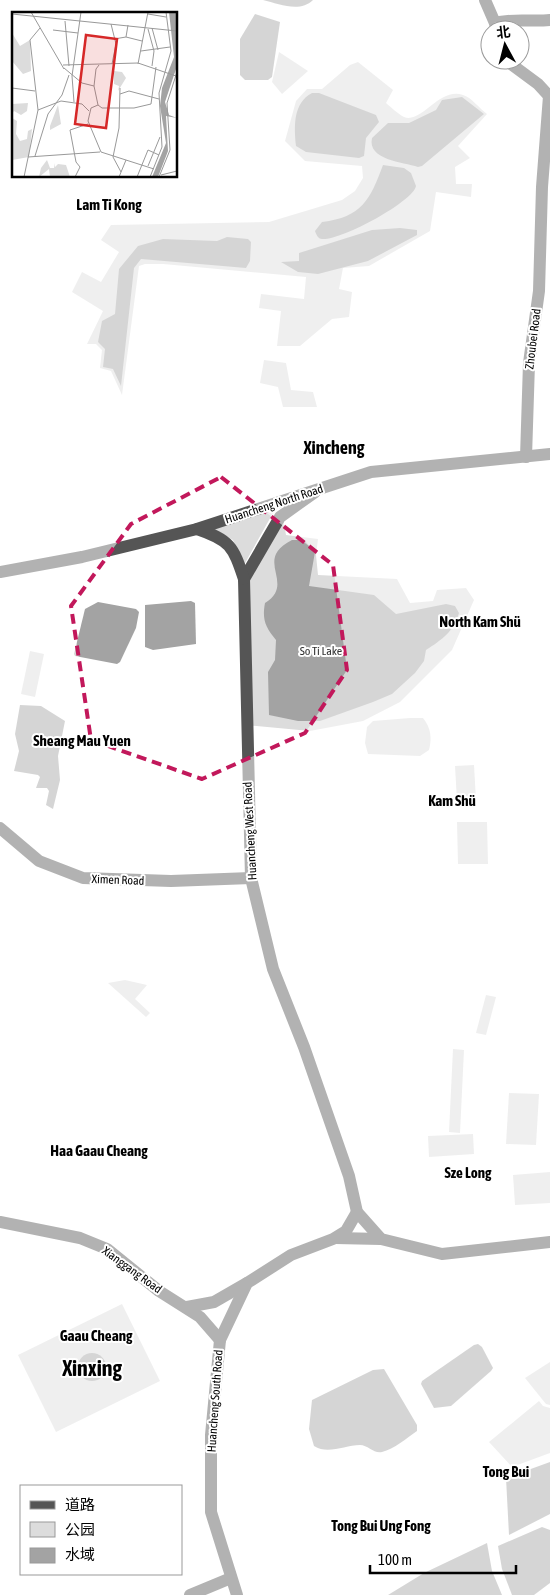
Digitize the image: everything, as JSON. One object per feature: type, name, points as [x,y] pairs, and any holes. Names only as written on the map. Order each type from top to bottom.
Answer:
[{"type":"street","points":[[485,0],[493,20]]},
{"type":"street","points":[[530,22],[550,20]]},
{"type":"street","name":"Zhoubei Road","points":[[519,70],[538,84],[549,96],[542,187],[539,291],[529,363],[526,457]]},
{"type":"street","name":"Huancheng North Road","points":[[0,572],[82,558],[197,529],[315,492],[371,472],[550,454]]},
{"type":"street","points":[[244,579],[280,517],[315,492]]},
{"type":"street","points":[[197,529],[220,536],[235,552],[244,579]]},
{"type":"street","name":"Huancheng West Road","points":[[244,579],[251,878],[273,969],[304,1047],[349,1176],[357,1212]]},
{"type":"street","name":"Ximen Road","points":[[0,828],[39,861],[83,878],[170,881],[251,878]]},
{"type":"street","points":[[188,1308],[214,1302],[290,1255],[333,1239],[346,1231],[357,1212],[381,1239]]},
{"type":"street","name":"Xianggang Road","points":[[0,1222],[80,1238],[107,1249],[159,1291],[200,1317],[220,1340]]},
{"type":"street","points":[[333,1239],[381,1239],[442,1254],[550,1242]]},
{"type":"street","name":"Huancheng South Road","points":[[237,1595],[211,1512],[211,1436],[220,1340],[247,1283]]},
{"type":"street","points":[[190,1595],[231,1578]]},
{"type":"highlighted area","points":[[221,477],[333,565],[347,670],[305,733],[202,779],[91,740],[71,606],[131,524]]},
{"type":"green space","points":[[279,52],[308,71],[282,94],[272,82]]},
{"type":"green space","points":[[358,62],[393,90],[386,103],[404,117],[411,118],[446,96],[454,94],[466,96],[487,114],[458,146],[470,158],[455,167],[456,184],[472,184],[471,197],[436,192],[430,231],[369,266],[343,268],[339,289],[352,292],[349,317],[332,319],[300,346],[277,346],[281,311],[259,308],[261,294],[304,299],[306,277],[163,264],[139,266],[122,395],[111,371],[100,368],[102,350],[96,344],[87,344],[103,311],[72,292],[82,272],[101,282],[119,252],[101,240],[111,225],[269,222],[342,200],[355,191],[363,178],[362,166],[305,161],[285,141],[296,101],[307,89],[322,89],[350,65]]},
{"type":"green space","points":[[264,360],[286,363],[291,390],[313,392],[317,407],[283,407],[278,387],[260,383]]},
{"type":"green space","points":[[278,504],[244,565],[233,540],[212,528]]},
{"type":"green space","name":"So Ti Lake","points":[[283,518],[286,535],[318,539],[316,555],[318,575],[397,579],[410,603],[433,601],[437,590],[466,588],[474,600],[452,650],[400,702],[363,721],[310,731],[246,725],[244,579]]},
{"type":"green space","points":[[30,651],[44,654],[35,697],[21,694]]},
{"type":"green space","points":[[423,718],[426,722],[430,733],[429,750],[420,756],[368,754],[365,743],[367,727],[373,721]]},
{"type":"green space","points":[[474,765],[476,800],[457,801],[455,766]]},
{"type":"green space","points":[[457,822],[487,822],[488,864],[458,864]]},
{"type":"green space","points":[[125,980],[147,985],[135,999],[150,1013],[146,1017],[108,983]]},
{"type":"green space","points":[[486,995],[496,997],[486,1035],[476,1033]]},
{"type":"green space","points":[[453,1049],[464,1050],[460,1133],[449,1132]]},
{"type":"green space","points":[[509,1093],[539,1094],[536,1145],[506,1144]]},
{"type":"green space","points":[[473,1134],[474,1154],[429,1157],[428,1136]]},
{"type":"green space","points":[[550,1172],[550,1203],[515,1205],[513,1175]]},
{"type":"green space","points":[[122,1304],[160,1381],[56,1432],[18,1355]]},
{"type":"green space","points":[[550,1362],[550,1405],[546,1404],[525,1378]]},
{"type":"green space","points":[[539,1401],[543,1406],[550,1408],[550,1453],[512,1467],[489,1442]]},
{"type":"water","points":[[263,0],[313,0],[308,4],[296,7]]},
{"type":"water","points":[[255,14],[280,22],[272,77],[268,80],[245,80],[240,75],[240,39]]},
{"type":"water","points":[[312,93],[319,93],[376,115],[379,122],[366,138],[364,156],[359,158],[306,152],[296,146],[295,123],[298,109],[306,97]]},
{"type":"water","points":[[462,97],[484,114],[422,166],[418,167],[388,159],[380,156],[375,151],[372,145],[372,138],[388,123],[409,123],[436,110],[442,100]]},
{"type":"water","points":[[383,165],[404,168],[411,173],[416,186],[412,193],[390,210],[359,227],[331,238],[321,239],[318,237],[315,231],[322,222],[347,216],[363,205],[374,188]]},
{"type":"water","points":[[400,228],[417,230],[417,235],[368,261],[318,274],[298,272],[281,262],[299,261],[299,253],[372,230]]},
{"type":"water","points":[[227,237],[248,239],[251,242],[250,261],[246,268],[141,259],[134,268],[121,386],[113,369],[103,367],[105,349],[98,342],[102,321],[115,314],[119,269],[138,246],[163,239],[217,241]]},
{"type":"water","name":"So Ti Lake","points":[[292,540],[304,540],[315,552],[309,586],[374,595],[396,614],[446,604],[455,606],[459,613],[454,625],[442,638],[426,650],[424,661],[415,673],[392,694],[320,721],[298,721],[269,715],[268,672],[275,660],[276,640],[265,623],[264,609],[265,603],[274,595],[277,588],[275,555]]},
{"type":"water","points":[[191,601],[195,603],[196,644],[153,650],[145,647],[145,605]]},
{"type":"water","points":[[98,602],[136,609],[139,612],[136,628],[120,662],[117,664],[75,656],[74,654],[85,609]]},
{"type":"water","points":[[20,705],[41,706],[65,721],[58,756],[60,780],[53,809],[46,805],[49,791],[47,788],[36,788],[40,777],[38,775],[14,771],[19,751],[15,734]]},
{"type":"water","points":[[478,1344],[482,1347],[493,1368],[491,1371],[451,1406],[434,1408],[421,1384],[422,1381]]},
{"type":"water","points":[[92,1353],[102,1357],[106,1367],[102,1377],[92,1381],[82,1377],[78,1367],[82,1357]]},
{"type":"water","points":[[384,1369],[417,1425],[417,1431],[396,1446],[382,1452],[376,1452],[360,1445],[331,1450],[319,1449],[314,1446],[309,1429],[312,1400],[373,1370]]},
{"type":"water","points":[[550,1462],[550,1514],[509,1535],[506,1478]]},
{"type":"water","points":[[542,1527],[550,1530],[550,1583],[534,1595],[512,1595],[502,1569],[498,1546]]},
{"type":"water","points":[[487,1543],[492,1571],[502,1595],[388,1595],[424,1573]]},
{"type":"district","name":"Lam Ti Kong","points":[[109,205]]},
{"type":"district","name":"Xincheng","points":[[334,448]]},
{"type":"district","name":"North Kam Shü","points":[[480,622]]},
{"type":"district","name":"Sheang Mau Yuen","points":[[82,741]]},
{"type":"district","name":"Kam Shü","points":[[452,801]]},
{"type":"district","name":"Haa Gaau Cheang","points":[[99,1151]]},
{"type":"district","name":"Sze Long","points":[[468,1173]]},
{"type":"district","name":"Gaau Cheang","points":[[96,1336]]},
{"type":"district","name":"Xinxing","points":[[92,1368]]},
{"type":"district","name":"Tong Bui","points":[[506,1472]]},
{"type":"district","name":"Tong Bui Ung Fong","points":[[381,1526]]}]
